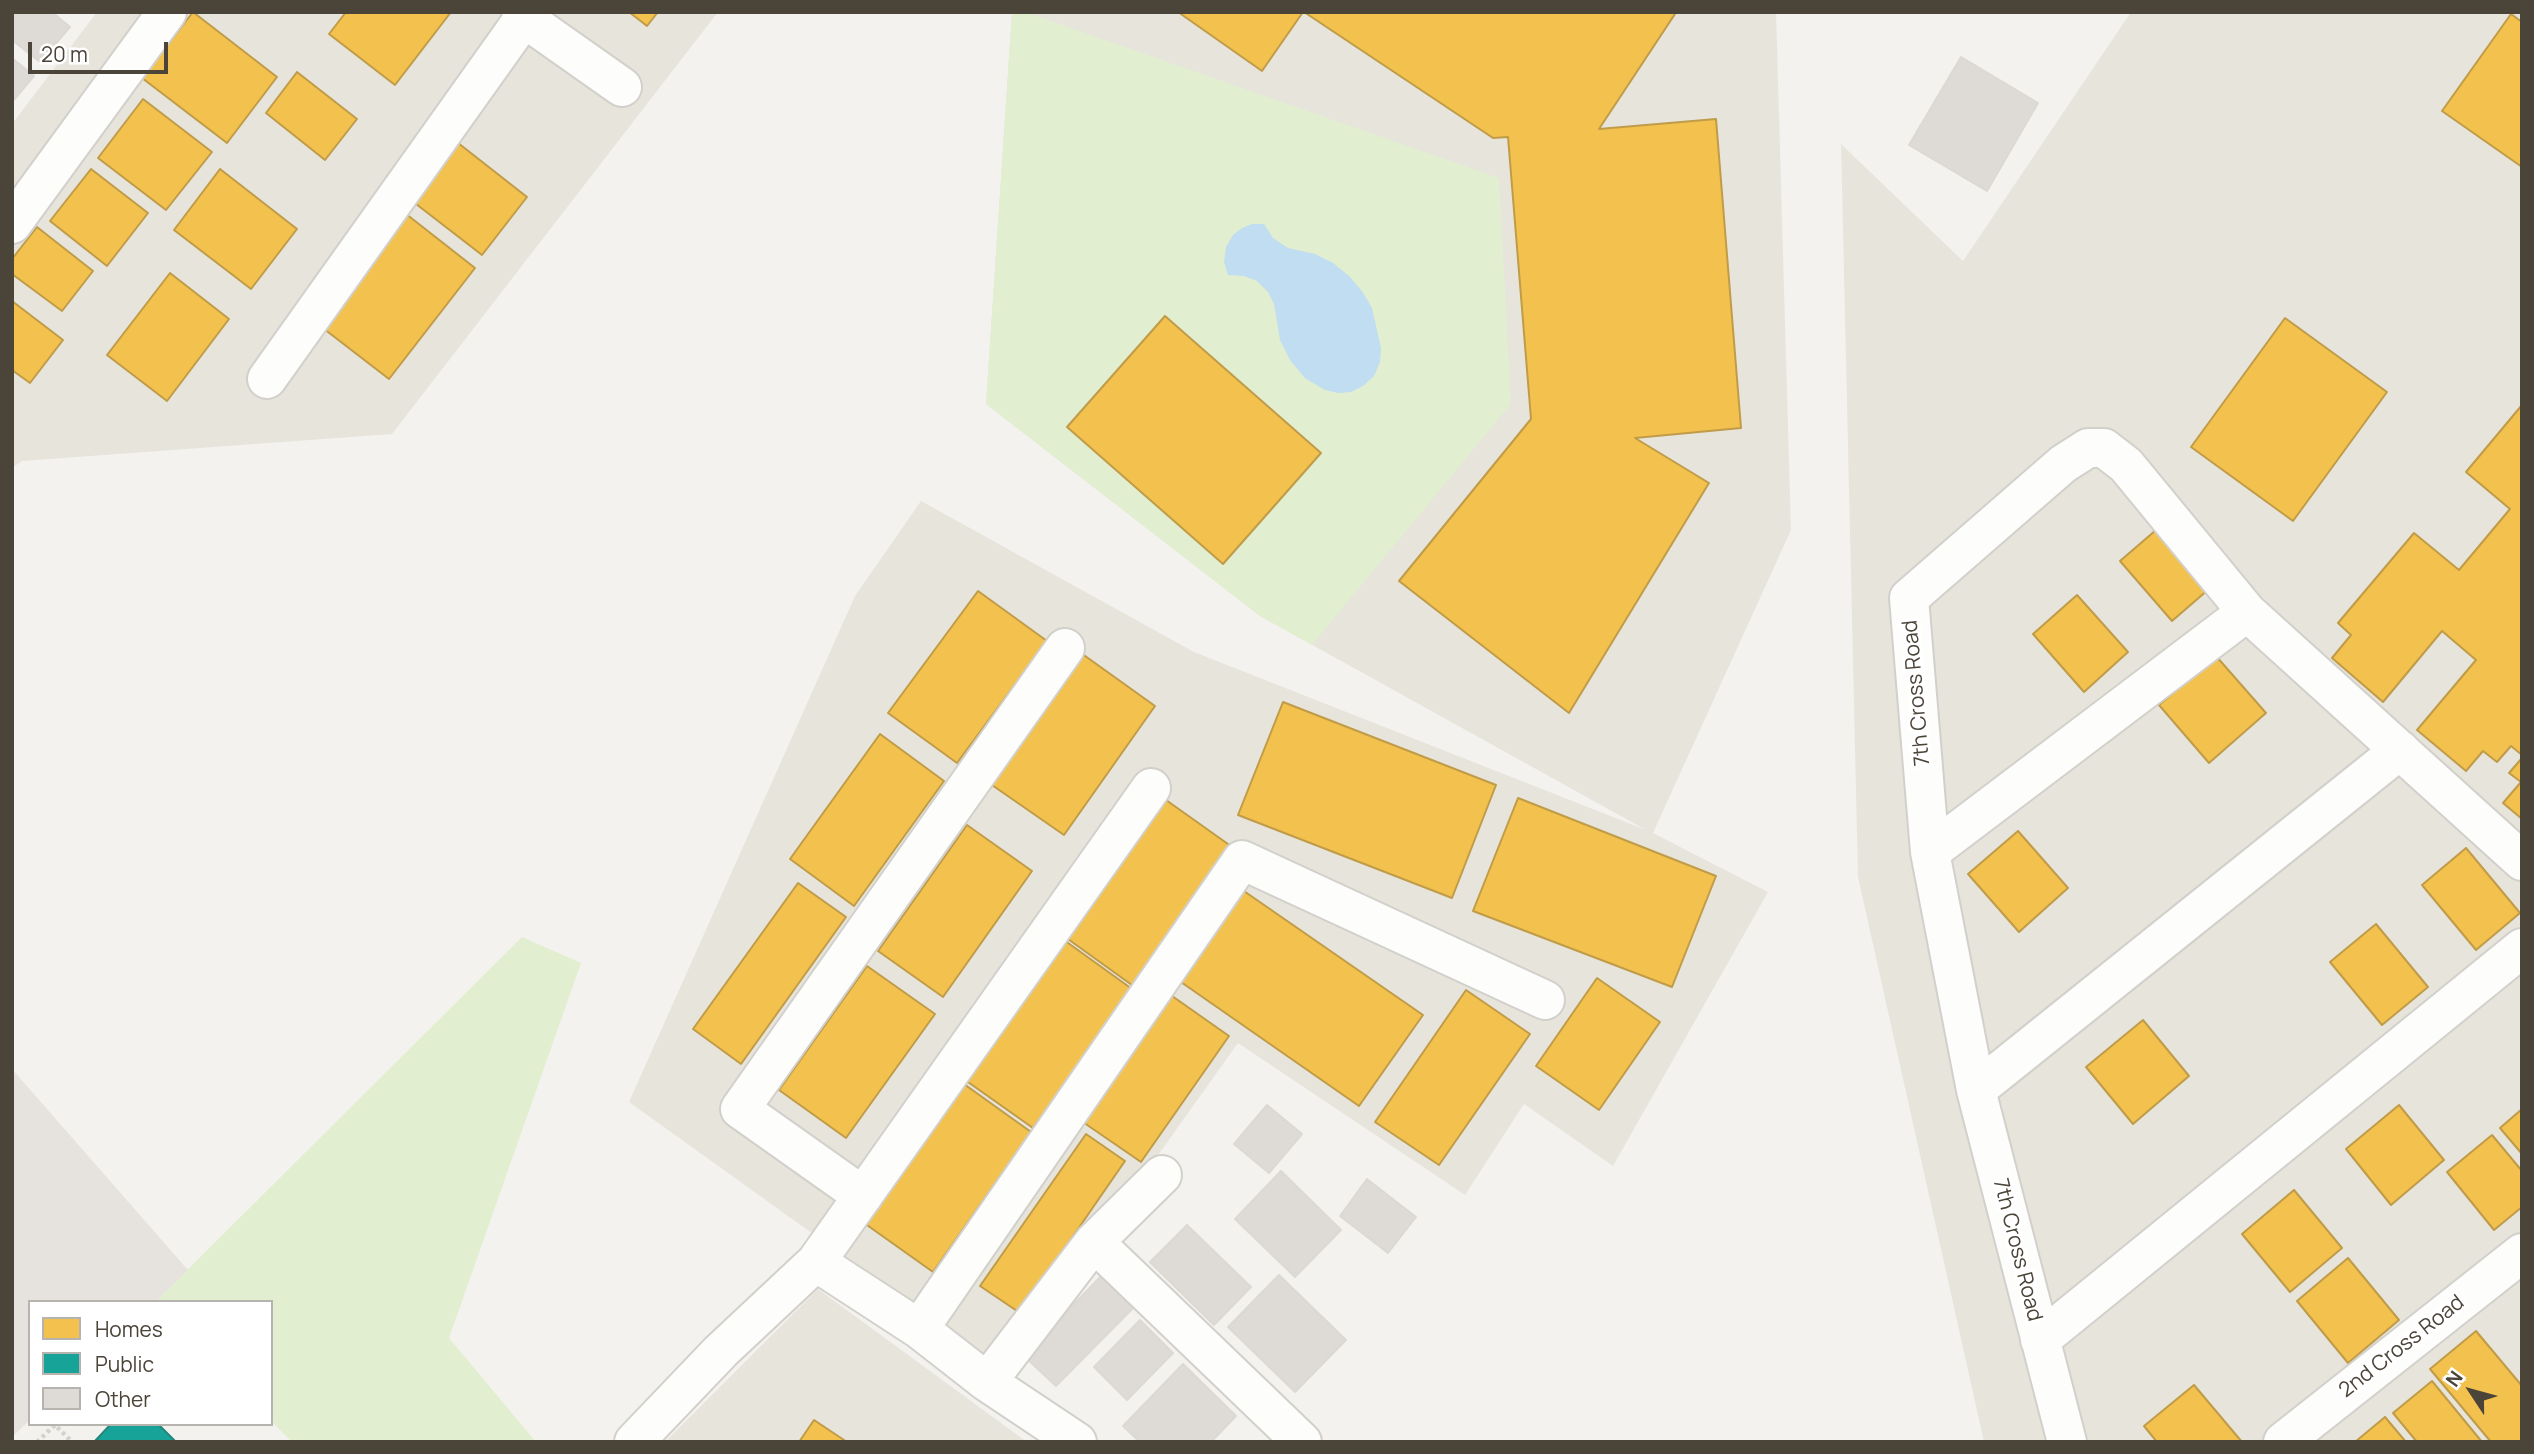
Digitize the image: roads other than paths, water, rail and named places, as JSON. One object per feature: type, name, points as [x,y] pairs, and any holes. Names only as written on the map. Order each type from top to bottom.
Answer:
[{"type":"street","points":[[12,224],[167,12]]},
{"type":"street","points":[[267,379],[523,15],[622,87]]},
{"type":"street","name":"7th Cross Road","points":[[2067,1442],[1976,1090],[1930,852],[1909,598],[2063,464],[2088,448],[2104,448],[2126,464],[2246,612],[2522,861]]},
{"type":"street","points":[[1930,852],[2246,612]]},
{"type":"street","points":[[863,1196],[740,1109],[1065,648]]},
{"type":"street","points":[[1976,1090],[2400,750]]},
{"type":"street","points":[[634,1442],[721,1351],[816,1262],[1151,788]]},
{"type":"street","points":[[919,1329],[1242,860],[1545,1000]]},
{"type":"street","points":[[2040,1340],[2522,948]]},
{"type":"street","points":[[987,1382],[1094,1242],[1162,1175]]},
{"type":"street","points":[[1094,1242],[1302,1442]]},
{"type":"street","name":"2nd Cross Road","points":[[2283,1442],[2522,1253]]},
{"type":"street","points":[[816,1262],[919,1329],[987,1382],[1077,1442]]},
{"type":"water","points":[[1252,224],[1264,224],[1273,238],[1288,248],[1315,254],[1333,263],[1362,291],[1372,308],[1381,348],[1380,362],[1374,376],[1363,386],[1351,392],[1338,393],[1325,390],[1305,378],[1290,360],[1280,340],[1274,304],[1268,292],[1257,281],[1244,276],[1228,275],[1224,262],[1226,247],[1233,235]]}]
